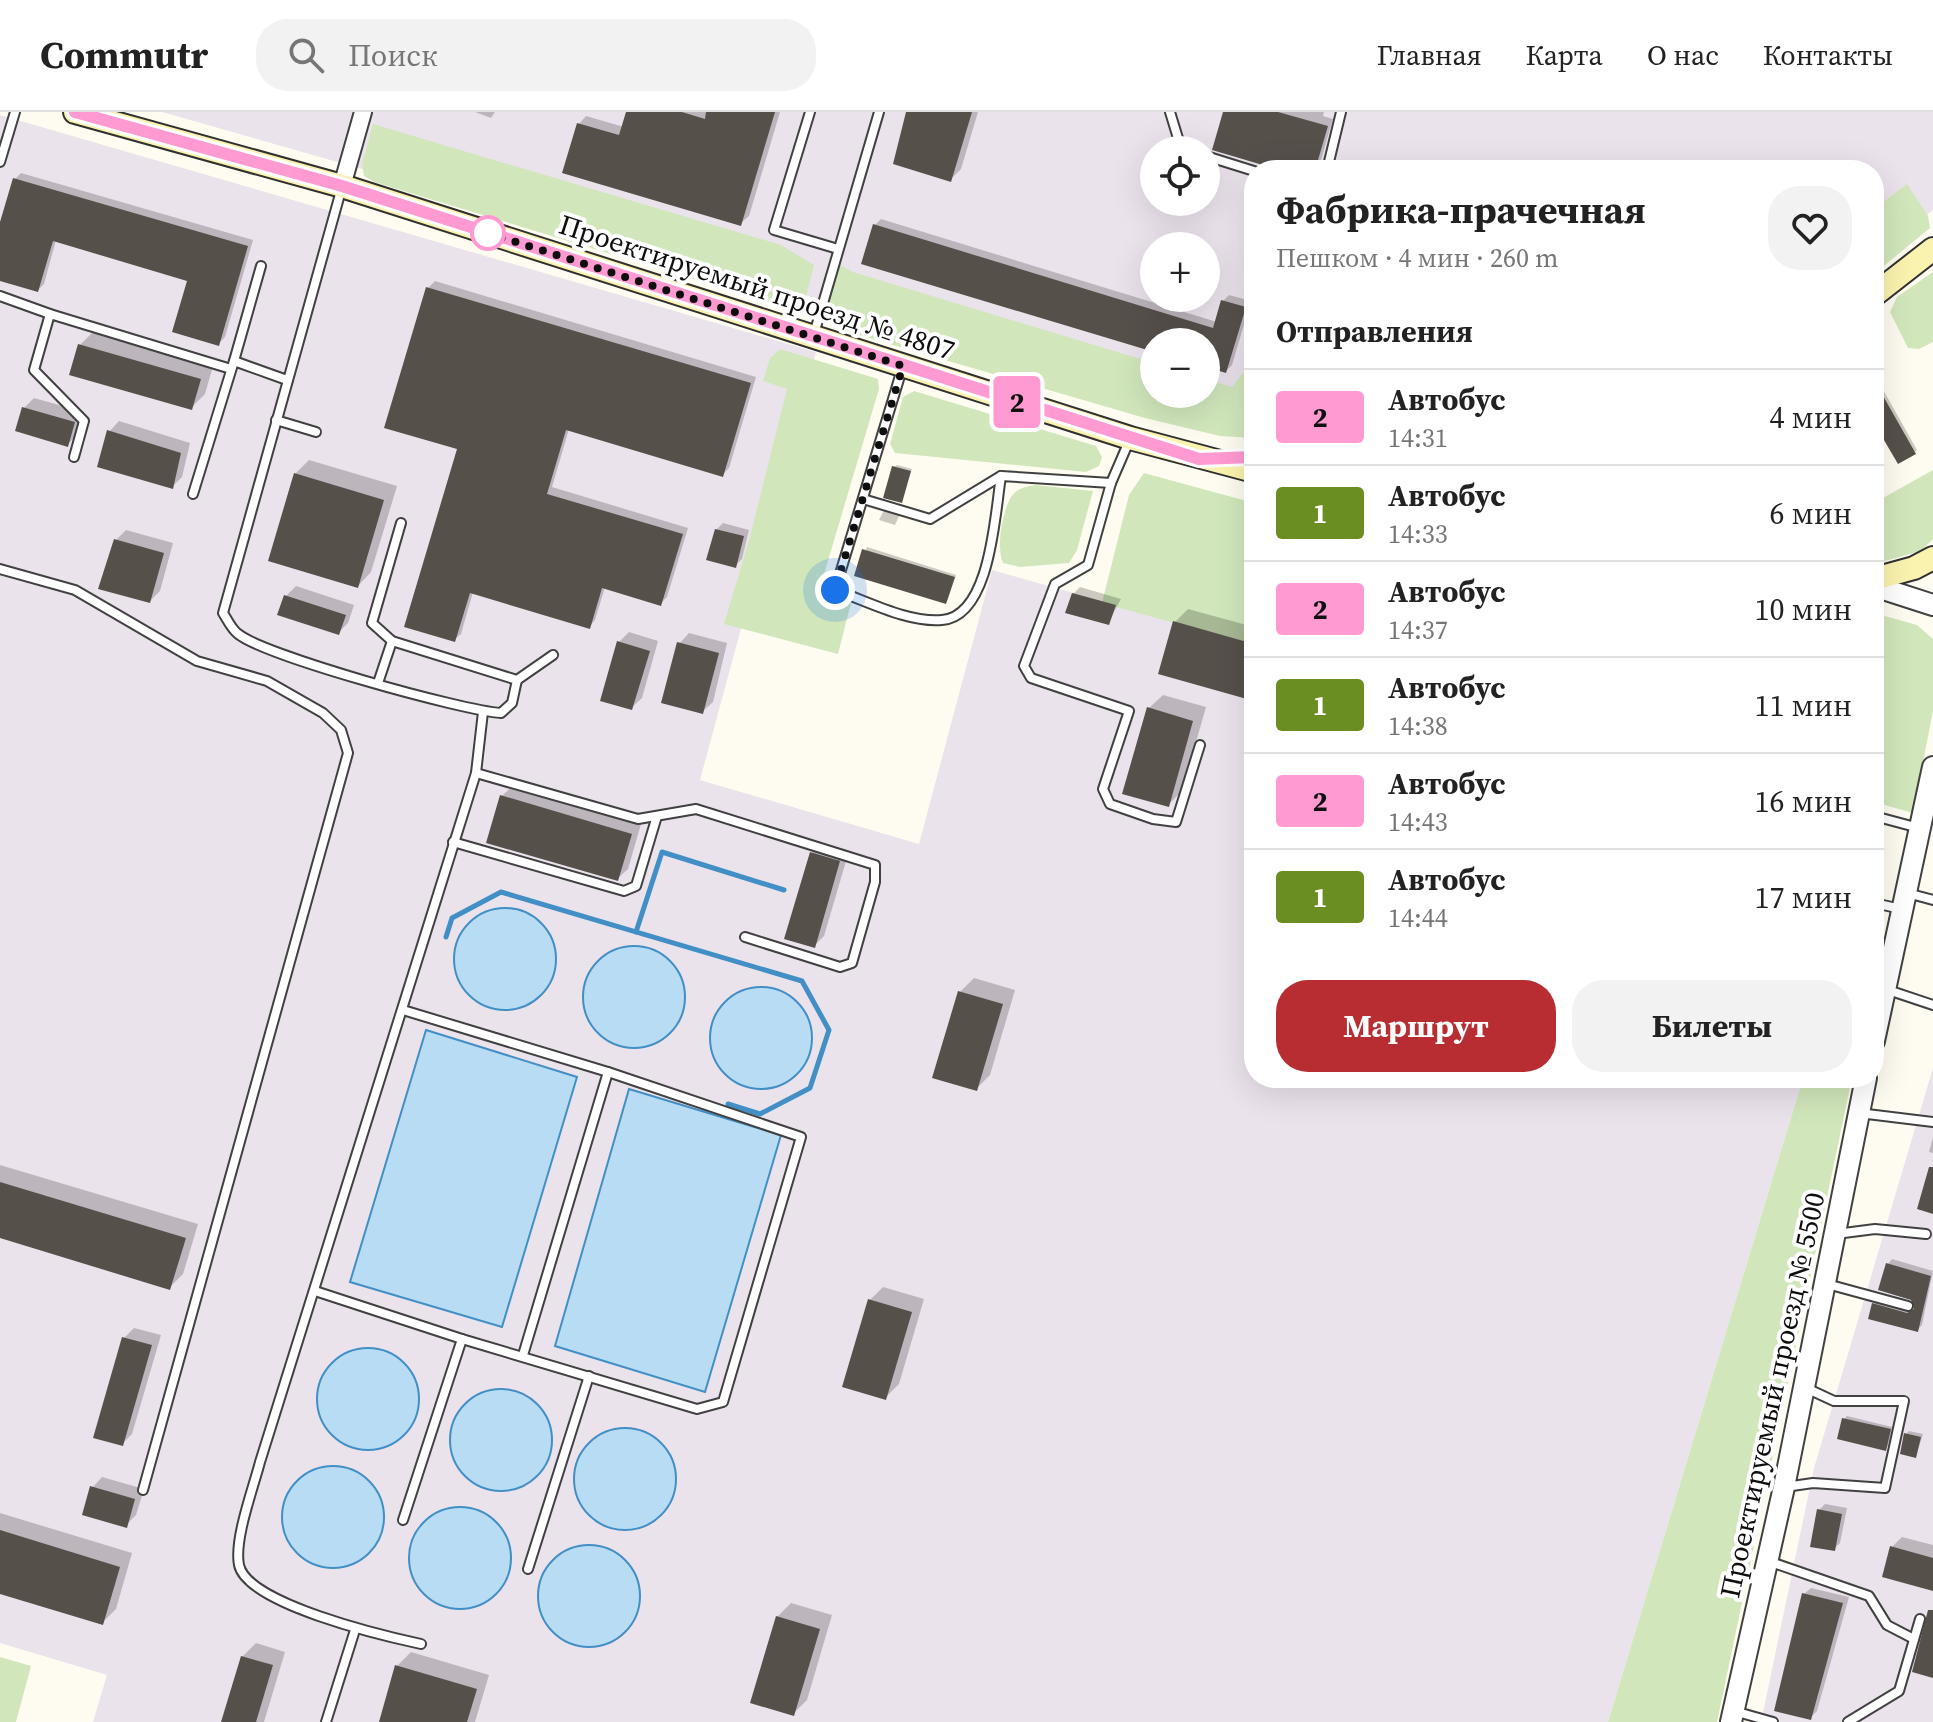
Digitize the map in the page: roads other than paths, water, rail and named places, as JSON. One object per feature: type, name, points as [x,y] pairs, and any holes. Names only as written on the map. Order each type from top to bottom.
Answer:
[{"type":"main road","name":"Проектируемый проезд № 4807","points":[[75,112],[114,117],[342,186],[1130,438],[1244,469]]},
{"type":"main road","points":[[1884,287],[1933,249]]},
{"type":"main road","name":"Проектируемый проезд № 4807","points":[[1199,459],[1244,457]]},
{"type":"main road","points":[[1884,576],[1933,558]]},
{"type":"street","points":[[342,186],[363,112]]},
{"type":"street","points":[[1884,589],[1933,605]]},
{"type":"street","points":[[1884,994],[1933,767]]},
{"type":"street","name":"Проектируемый проезд № 5500","points":[[1732,1716],[1784,1487],[1864,1088]]},
{"type":"lane","points":[[0,162],[15,112]]},
{"type":"lane","points":[[810,112],[774,230],[838,249]]},
{"type":"lane","points":[[813,337],[879,112]]},
{"type":"lane","points":[[1170,112],[1177,136]]},
{"type":"lane","points":[[1329,160],[1341,112]]},
{"type":"lane","points":[[1220,160],[1244,168]]},
{"type":"lane","points":[[342,186],[223,613],[237,633],[264,647],[483,712],[501,713],[512,703],[517,680],[553,655]]},
{"type":"lane","points":[[193,494],[261,266]]},
{"type":"lane","points":[[0,296],[50,314],[287,380]]},
{"type":"lane","points":[[50,314],[34,370],[84,421],[74,457]]},
{"type":"lane","points":[[903,366],[835,590],[919,618],[944,620],[970,604],[985,574],[1001,476]]},
{"type":"lane","points":[[276,420],[316,432]]},
{"type":"lane","points":[[1130,438],[1111,483],[1088,565],[1055,584],[1024,666],[1031,678],[1129,711],[1103,789],[1110,804],[1153,819],[1176,822],[1200,745]]},
{"type":"lane","points":[[863,499],[930,519],[1001,476],[1111,483]]},
{"type":"lane","points":[[401,523],[372,623],[392,641],[517,680]]},
{"type":"lane","points":[[0,569],[75,590],[197,661],[267,681],[323,713],[341,730],[348,753],[143,1490]]},
{"type":"lane","points":[[378,683],[392,641]]},
{"type":"lane","points":[[421,1644],[355,1630],[253,1587],[239,1566],[240,1544],[260,1462],[476,773],[483,712]]},
{"type":"lane","points":[[476,773],[638,819],[696,809],[875,865],[875,882],[852,963],[840,967],[745,937]]},
{"type":"lane","points":[[453,842],[624,891],[636,886],[657,816]]},
{"type":"lane","points":[[1884,819],[1919,828]]},
{"type":"lane","points":[[1884,902],[1933,900]]},
{"type":"lane","points":[[1885,989],[1933,1005]]},
{"type":"lane","points":[[315,1291],[462,1339],[697,1409],[723,1402],[801,1137],[608,1072],[403,1010]]},
{"type":"lane","points":[[523,1355],[608,1072]]},
{"type":"lane","points":[[1858,1113],[1933,1122]]},
{"type":"lane","points":[[1835,1234],[1875,1229],[1926,1234]]},
{"type":"lane","points":[[1826,1283],[1908,1306]]},
{"type":"lane","points":[[403,1520],[462,1339]]},
{"type":"lane","points":[[528,1569],[589,1376]]},
{"type":"lane","points":[[1784,1487],[1813,1483],[1885,1488],[1904,1401],[1834,1401],[1804,1387]]},
{"type":"lane","points":[[1767,1561],[1869,1596],[1887,1625],[1914,1639]]},
{"type":"lane","points":[[1848,1722],[1899,1691],[1920,1619]]},
{"type":"lane","points":[[326,1722],[355,1630]]},
{"type":"lane","points":[[1732,1716],[1773,1722]]},
{"type":"water","points":[[495,908],[515,908],[534,916],[548,930],[556,949],[553,979],[534,1002],[515,1010],[495,1010],[476,1002],[462,988],[454,969],[454,949],[462,930],[476,916]]},
{"type":"water","points":[[634,946],[654,949],[677,968],[682,977],[685,997],[682,1017],[663,1040],[654,1045],[634,1048],[614,1045],[591,1026],[586,1017],[583,997],[586,977],[605,954],[614,949]]},
{"type":"water","points":[[761,987],[781,990],[804,1009],[809,1018],[812,1038],[809,1058],[790,1081],[781,1086],[761,1089],[741,1086],[718,1067],[713,1058],[710,1038],[713,1018],[732,995],[741,990]]},
{"type":"water","points":[[426,1030],[577,1077],[502,1327],[350,1282]]},
{"type":"water","points":[[629,1089],[781,1135],[705,1392],[555,1346]]},
{"type":"water","points":[[368,1348],[388,1351],[411,1370],[416,1379],[419,1399],[416,1419],[397,1442],[388,1447],[368,1450],[348,1447],[325,1428],[320,1419],[317,1399],[320,1379],[339,1356],[348,1351]]},
{"type":"water","points":[[491,1389],[511,1389],[530,1397],[544,1411],[552,1430],[549,1460],[530,1483],[511,1491],[491,1491],[472,1483],[458,1469],[450,1450],[450,1430],[458,1411],[472,1397]]},
{"type":"water","points":[[625,1428],[645,1431],[668,1450],[673,1459],[676,1479],[673,1499],[654,1522],[645,1527],[625,1530],[605,1527],[582,1508],[577,1499],[574,1479],[577,1459],[596,1436],[605,1431]]},
{"type":"water","points":[[333,1466],[353,1469],[376,1488],[381,1497],[384,1517],[381,1537],[362,1560],[353,1565],[333,1568],[313,1565],[290,1546],[285,1537],[282,1517],[285,1497],[304,1474],[313,1469]]},
{"type":"water","points":[[450,1507],[470,1507],[489,1515],[503,1529],[511,1548],[508,1578],[489,1601],[470,1609],[450,1609],[431,1601],[417,1587],[409,1568],[409,1548],[417,1529],[431,1515]]},
{"type":"water","points":[[589,1545],[609,1548],[632,1567],[637,1576],[640,1596],[637,1616],[618,1639],[609,1644],[589,1647],[569,1644],[546,1625],[541,1616],[538,1596],[541,1576],[560,1553],[569,1548]]},
{"type":"waterway","points":[[636,932],[662,852],[784,890]]},
{"type":"waterway","points":[[446,937],[452,918],[501,892],[802,981],[829,1030],[810,1088],[760,1114],[728,1104]]}]
